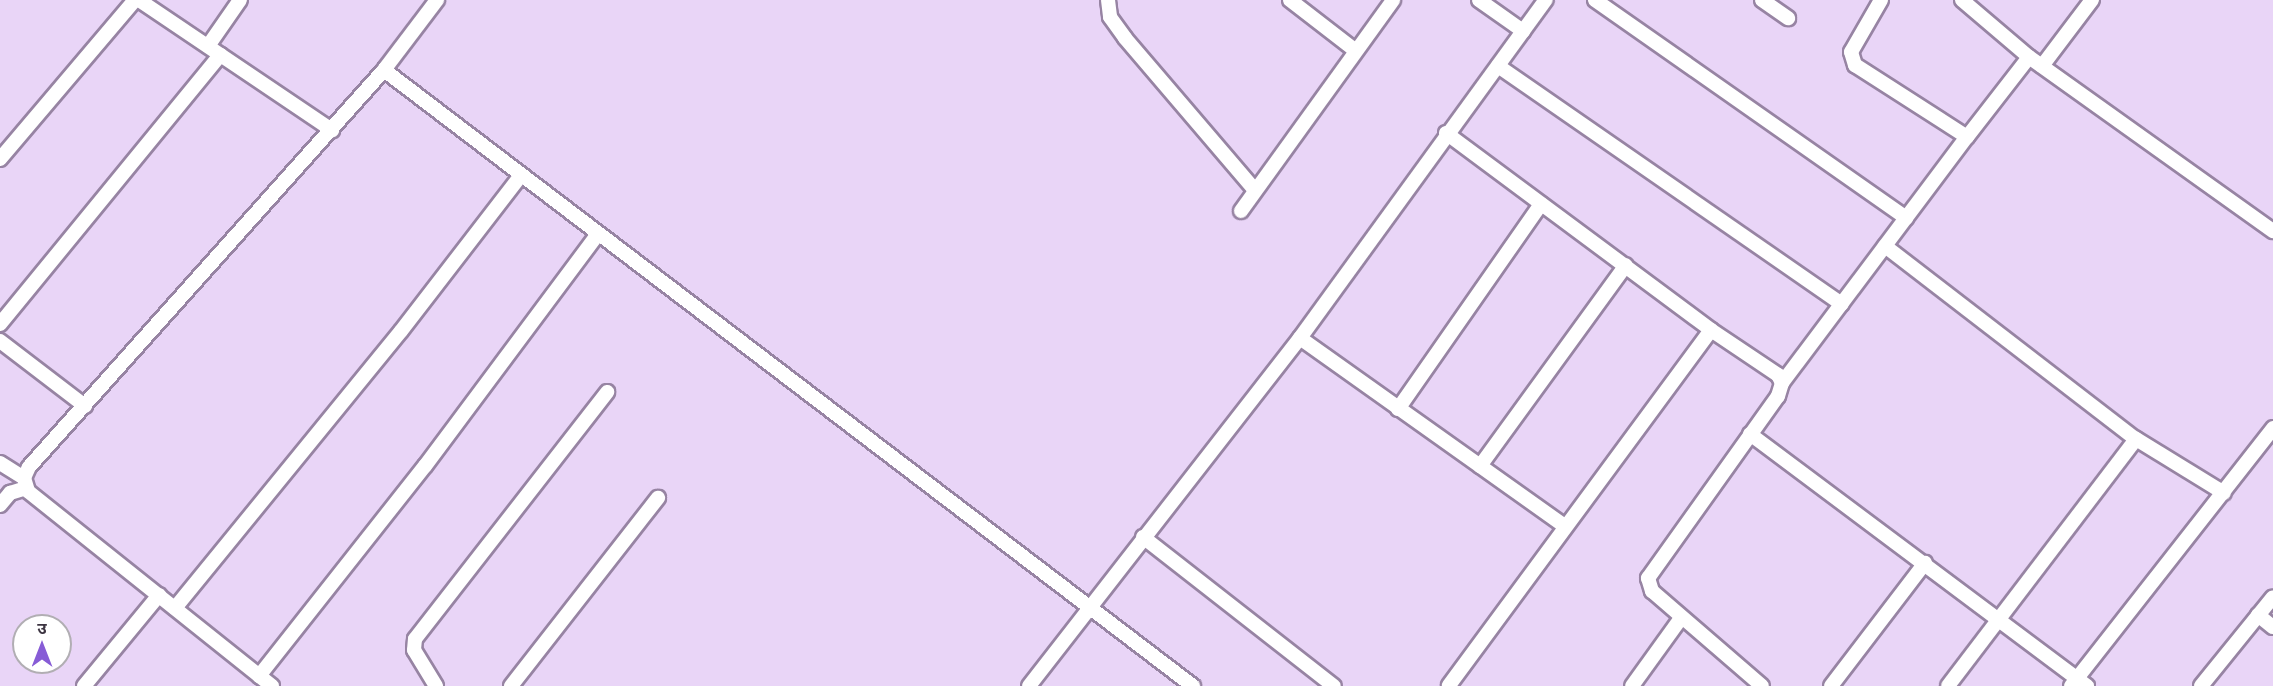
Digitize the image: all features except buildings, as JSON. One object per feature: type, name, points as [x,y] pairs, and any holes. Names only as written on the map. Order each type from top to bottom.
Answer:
[{"type":"street","points":[[0,159],[137,0],[332,130]]},
{"type":"street","points":[[207,46],[240,0]]},
{"type":"street","points":[[0,505],[25,483],[29,467],[384,70],[437,0]]},
{"type":"street","points":[[1108,0],[1110,17],[1125,38],[1255,190]]},
{"type":"street","points":[[1290,0],[1356,51]]},
{"type":"street","points":[[1241,211],[1393,0]]},
{"type":"street","points":[[1479,0],[1523,31]]},
{"type":"street","points":[[1029,686],[1088,607],[1300,338],[1446,133],[1546,0]]},
{"type":"street","points":[[1595,0],[1906,218]]},
{"type":"street","points":[[1762,0],[1788,18]]},
{"type":"street","points":[[1881,0],[1851,52],[1855,65],[1968,137]]},
{"type":"street","points":[[1962,0],[2029,57],[2273,231]]},
{"type":"street","points":[[2042,66],[2092,0]]},
{"type":"street","points":[[0,324],[220,55]]},
{"type":"street","points":[[1762,686],[1652,591],[1648,578],[1778,396],[1782,383],[2029,57]]},
{"type":"street","points":[[1498,66],[1842,304]]},
{"type":"street","points":[[384,70],[1193,686]]},
{"type":"street","points":[[1446,133],[1711,330],[1778,375],[1782,383]]},
{"type":"street","points":[[175,608],[401,331],[520,175]]},
{"type":"street","points":[[1398,409],[1541,204]]},
{"type":"street","points":[[259,676],[425,466],[598,234]]},
{"type":"street","points":[[1885,246],[2136,439],[2224,494]]},
{"type":"street","points":[[1480,466],[1626,265]]},
{"type":"street","points":[[1449,686],[1711,330]]},
{"type":"street","points":[[1300,338],[1565,526]]},
{"type":"street","points":[[0,341],[85,406]]},
{"type":"street","points":[[436,686],[414,650],[415,639],[607,392]]},
{"type":"street","points":[[1750,434],[2001,618],[2078,683],[2273,428]]},
{"type":"street","points":[[1948,686],[2136,439]]},
{"type":"street","points":[[0,463],[272,686]]},
{"type":"street","points":[[511,686],[658,498]]},
{"type":"street","points":[[1143,537],[1334,686]]},
{"type":"street","points":[[1831,686],[1925,563]]},
{"type":"street","points":[[84,686],[159,595]]},
{"type":"street","points":[[2201,686],[2273,597]]},
{"type":"street","points":[[2258,615],[2273,627]]},
{"type":"street","points":[[1632,686],[1681,618]]}]
